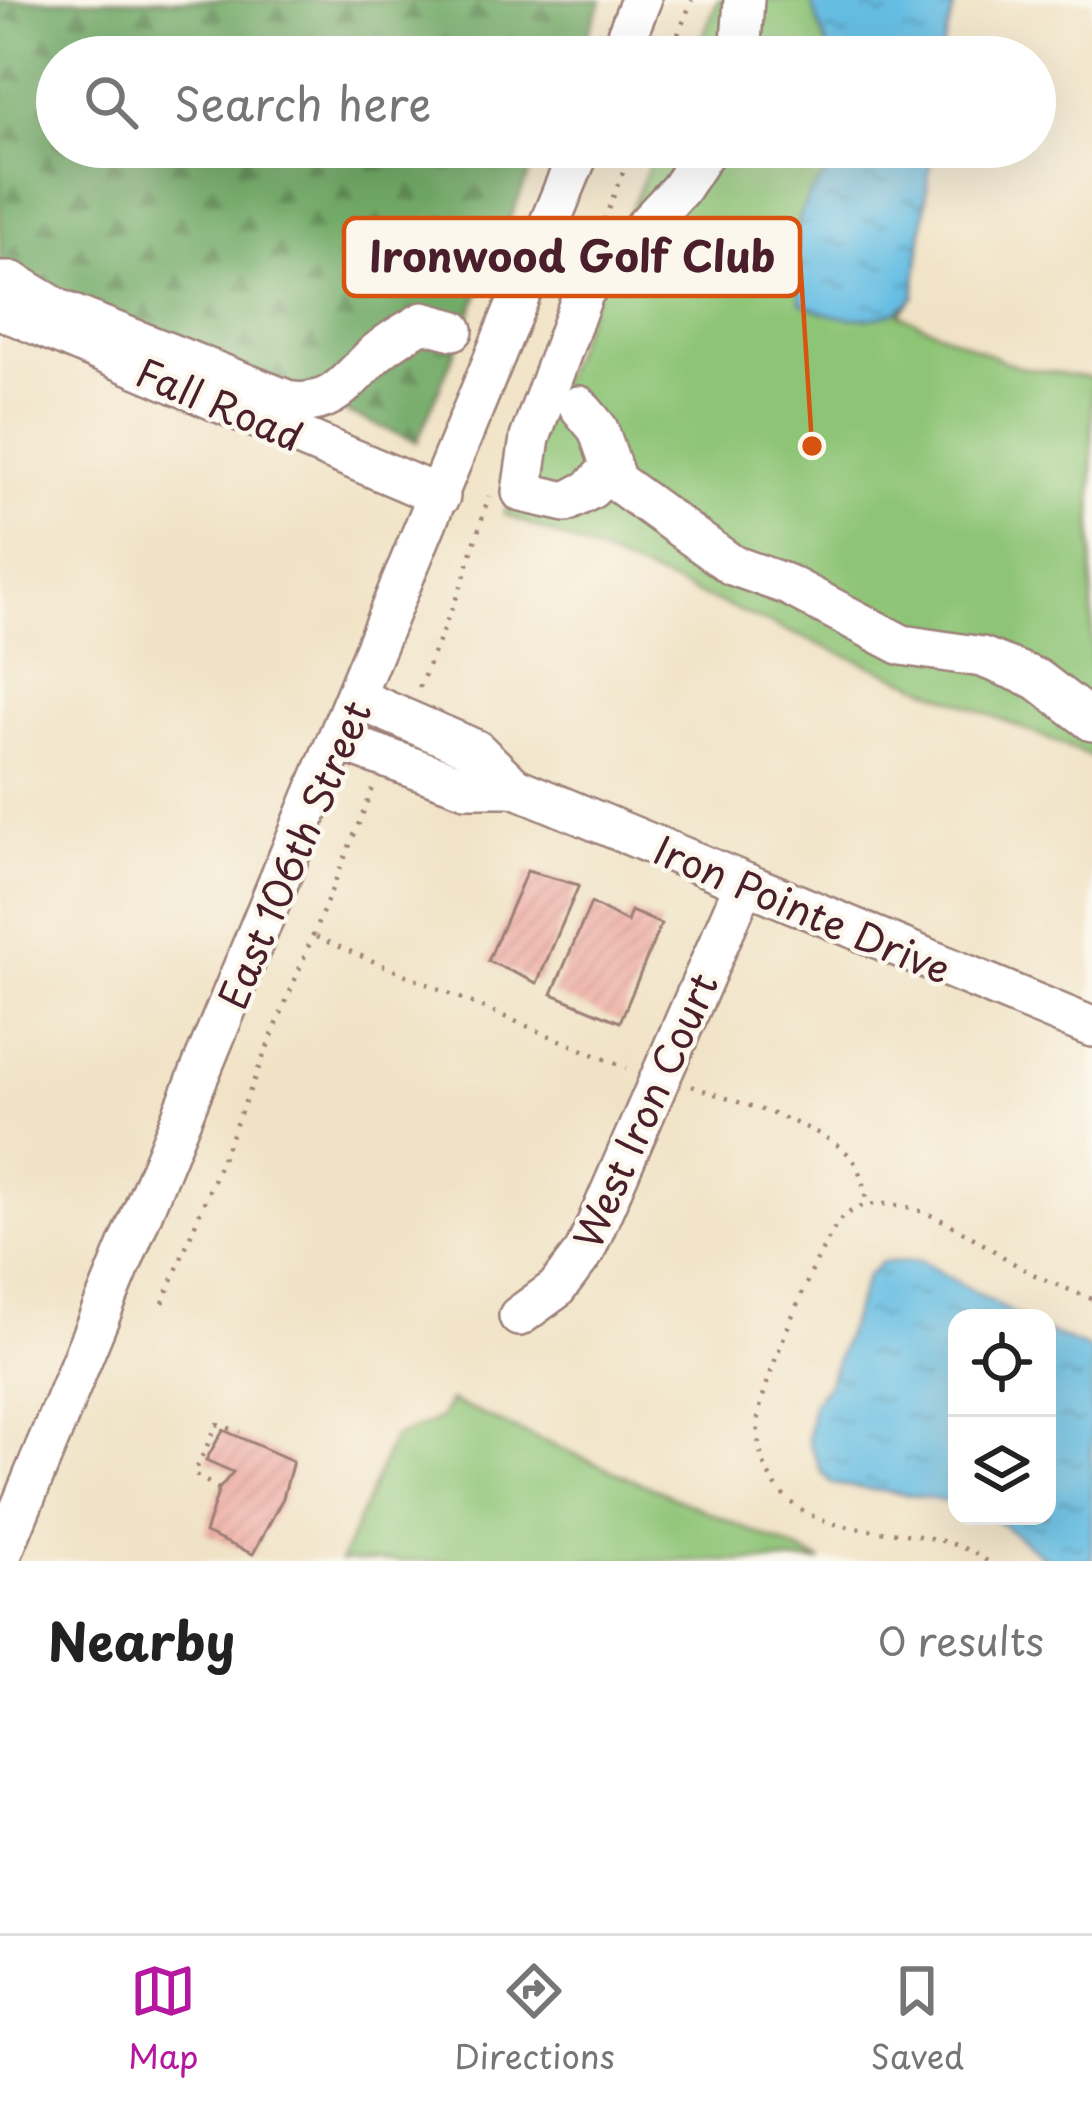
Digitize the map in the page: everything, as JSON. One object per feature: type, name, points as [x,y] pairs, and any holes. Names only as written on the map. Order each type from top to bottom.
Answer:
[{"type":"street","points":[[626,36],[641,0]]},
{"type":"street","points":[[741,36],[744,0]]},
{"type":"street","name":"East 106th Street","points":[[0,1558],[358,699],[572,168]]},
{"type":"street","points":[[609,469],[591,489],[566,502],[522,492],[530,438],[584,291],[694,168]]},
{"type":"street","points":[[0,282],[14,282],[58,309],[292,402],[314,404],[337,394],[375,354],[423,322],[453,330]]},
{"type":"street","name":"Fall Road","points":[[0,309],[443,487]]},
{"type":"street","points":[[579,406],[598,429],[616,481],[732,565],[788,585],[902,645],[982,657],[1036,679],[1092,721]]},
{"type":"street","name":"Iron Pointe Drive","points":[[358,699],[476,750],[514,787],[1092,1028]]},
{"type":"street","name":"Iron Pointe Drive","points":[[340,741],[466,787],[514,787]]},
{"type":"street","name":"West Iron Court","points":[[519,1316],[556,1289],[585,1251],[744,885]]},
{"type":"path","points":[[677,36],[692,0]]},
{"type":"path","points":[[405,719],[462,584],[491,489],[443,487]]},
{"type":"path","points":[[163,1303],[387,758]]},
{"type":"path","points":[[316,937],[628,1069],[637,1064],[829,1140],[850,1155],[862,1178],[867,1205]]},
{"type":"path","points":[[987,1561],[938,1535],[852,1528],[812,1515],[785,1496],[766,1472],[758,1446],[758,1414],[774,1366],[831,1235],[844,1215],[867,1205],[940,1219],[1027,1271],[1092,1299]]},
{"type":"path","points":[[219,1489],[194,1474],[215,1426],[241,1432]]},
{"type":"green space","points":[[0,0],[602,0],[587,36],[36,36],[36,168],[531,168],[417,442],[0,268]]},
{"type":"green space","points":[[718,0],[956,0],[946,36],[703,36]]},
{"type":"green space","points":[[648,168],[929,168],[914,297],[899,314],[1018,367],[1092,378],[1092,757],[504,514]]},
{"type":"green space","points":[[450,1401],[822,1561],[341,1561],[393,1438],[440,1419]]},
{"type":"water","points":[[810,0],[956,0],[946,36],[823,36]]},
{"type":"water","points":[[832,168],[929,168],[914,297],[889,314],[860,318],[801,303],[795,246],[800,218],[812,192]]},
{"type":"water","points":[[920,1261],[1005,1309],[948,1309],[948,1501],[833,1484],[821,1471],[808,1440],[812,1404],[828,1384],[867,1276],[882,1262]]},
{"type":"water","points":[[1056,1336],[1092,1350],[1092,1561],[1049,1561],[1003,1525],[1056,1525]]},
{"type":"building","points":[[527,871],[579,885],[537,983],[488,961]]},
{"type":"building","points":[[591,903],[627,922],[631,911],[661,924],[620,1022],[552,994]]},
{"type":"building","points":[[223,1430],[293,1461],[283,1498],[253,1554],[205,1533],[219,1489],[233,1472],[206,1460]]},
{"type":"place","name":"Ironwood Golf Club","points":[[812,446]]}]
